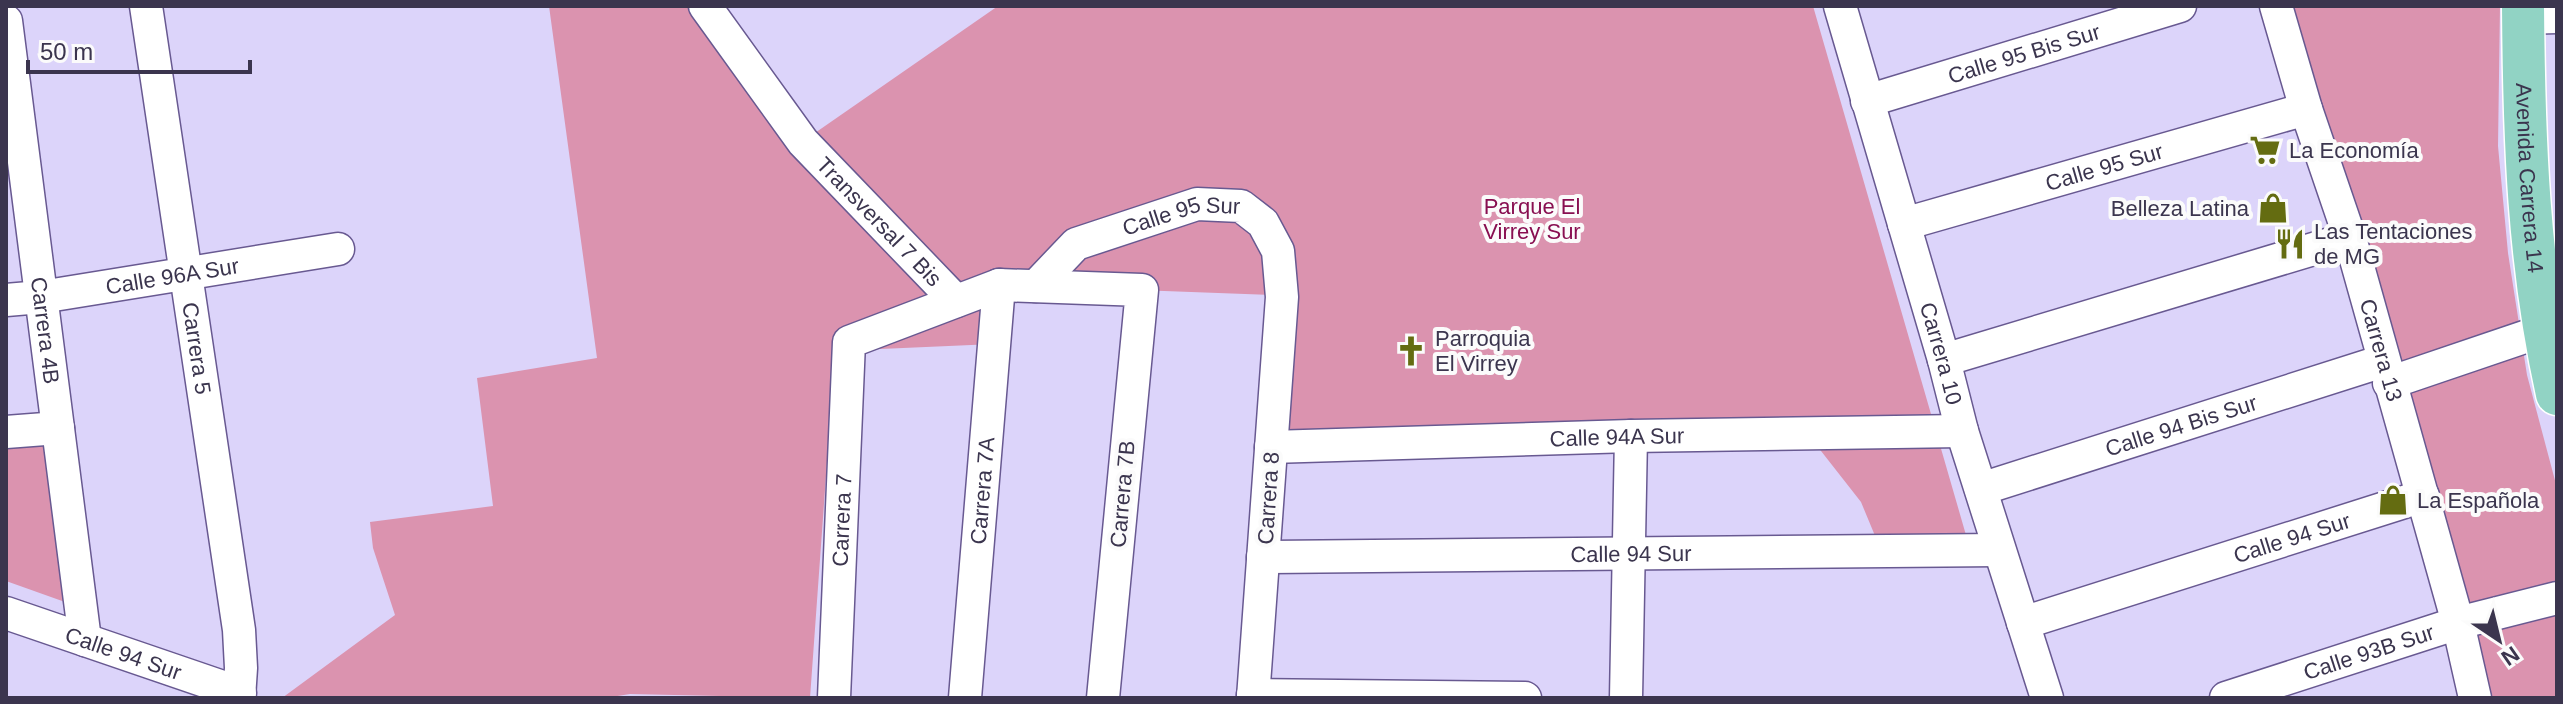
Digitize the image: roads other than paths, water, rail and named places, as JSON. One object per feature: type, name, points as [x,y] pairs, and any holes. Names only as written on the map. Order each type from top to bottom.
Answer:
[{"type":"main road","name":"Avenida Carrera 14","points":[[2540,13],[2527,193],[2550,243],[2551,328],[2557,394]]},
{"type":"street","name":"Carrera 5","points":[[146,6],[239,630],[239,695]]},
{"type":"street","name":"Transversal 7 Bis","points":[[705,6],[803,142],[956,301]]},
{"type":"street","name":"Carrera 10","points":[[1840,6],[1962,431],[2047,698]]},
{"type":"street","name":"Calle 95 Bis Sur","points":[[1867,101],[2180,6]]},
{"type":"street","name":"Carrera 13","points":[[2276,6],[2306,109],[2350,238],[2458,623],[2475,698]]},
{"type":"street","name":"Carrera 4B","points":[[6,21],[15,168],[41,297],[85,640]]},
{"type":"street","name":"Calle 95 Sur","points":[[1904,224],[2306,109]]},
{"type":"street","name":"Calle 95 Sur","points":[[1036,286],[1076,244],[1197,204],[1241,206],[1263,223],[1278,251],[1282,297]]},
{"type":"street","points":[[1944,360],[2350,238]]},
{"type":"street","name":"Calle 96A Sur","points":[[6,300],[338,249]]},
{"type":"street","points":[[956,301],[999,285],[1036,286]]},
{"type":"street","name":"Carrera 7A","points":[[965,698],[999,285]]},
{"type":"street","name":"Carrera 7B","points":[[1036,286],[1142,290],[1103,698]]},
{"type":"street","name":"Carrera 8","points":[[1253,696],[1282,297]]},
{"type":"street","name":"Carrera 7","points":[[834,698],[849,342],[956,301]]},
{"type":"street","name":"Calle 94 Bis Sur","points":[[1981,489],[2386,372],[2551,328]]},
{"type":"street","points":[[6,432],[58,428]]},
{"type":"street","name":"Calle 94A Sur","points":[[1271,447],[1631,436],[1962,431]]},
{"type":"street","points":[[1626,698],[1631,436]]},
{"type":"street","name":"Calle 94 Sur","points":[[2023,623],[2423,496]]},
{"type":"street","name":"Calle 94 Sur","points":[[1263,557],[1999,550]]},
{"type":"street","name":"Calle 93B Sur","points":[[2226,698],[2458,623],[2557,598]]},
{"type":"street","name":"Calle 94 Sur","points":[[6,613],[239,695]]},
{"type":"street","points":[[1253,696],[1525,698]]},
{"type":"place","name":"La Economía","points":[[2265,150]]},
{"type":"place","name":"Belleza Latina","points":[[2273,208]]},
{"type":"place","name":"Las Tentaciones de MG","points":[[2290,244]]},
{"type":"place","name":"Parroquia El Virrey","points":[[1411,351]]},
{"type":"place","name":"La Española","points":[[2393,500]]},
{"type":"park label","name":"Parque El Virrey Sur","points":[[1532,218]]}]
